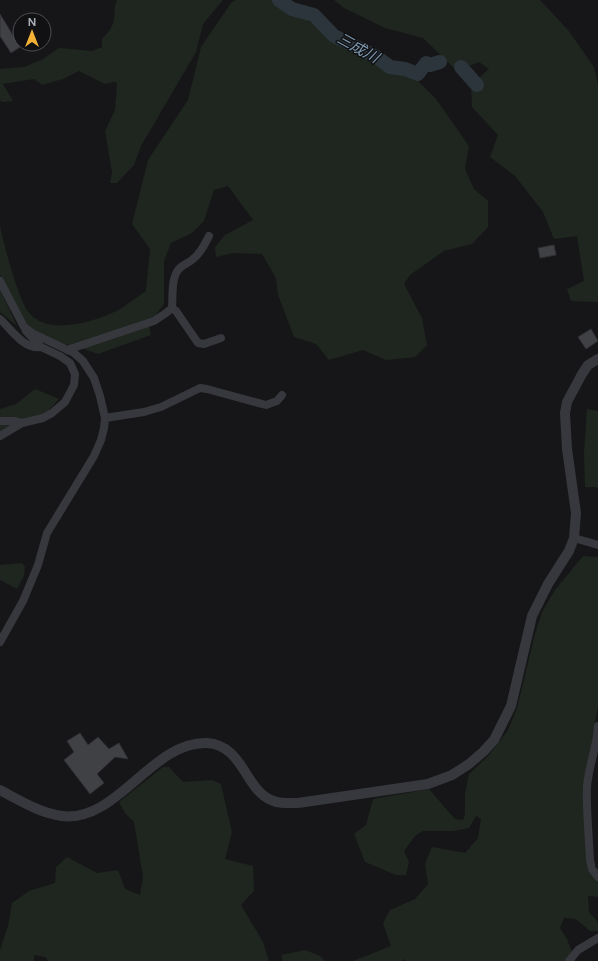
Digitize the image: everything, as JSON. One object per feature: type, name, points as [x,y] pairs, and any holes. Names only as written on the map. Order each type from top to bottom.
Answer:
[{"type":"street","points":[[67,350],[154,321],[166,314],[172,308],[173,286],[177,272],[198,255],[209,236]]},
{"type":"street","points":[[0,282],[30,336],[41,347],[60,356],[70,363],[75,374],[74,385],[60,407],[43,418],[22,423],[0,436]]},
{"type":"street","points":[[172,308],[176,311],[198,343],[204,344],[221,338]]},
{"type":"street","points":[[0,319],[28,346],[36,348],[41,347]]},
{"type":"street","points":[[0,642],[23,601],[38,565],[46,533],[94,456],[101,440],[105,418],[100,396],[89,370],[83,361],[67,350],[24,327]]},
{"type":"street","points":[[0,790],[46,813],[62,816],[77,816],[90,813],[108,802],[169,754],[185,746],[208,743],[215,744],[231,753],[240,762],[263,796],[281,803],[298,803],[428,784],[452,775],[469,764],[494,740],[501,728],[511,706],[532,616],[545,590],[569,551],[574,538],[576,513],[567,449],[565,413],[567,402],[582,374],[588,365],[598,359]]},
{"type":"street","points":[[105,418],[144,412],[161,407],[200,388],[266,405],[277,401],[282,395]]},
{"type":"street","points":[[0,422],[15,421],[22,423]]},
{"type":"street","points":[[574,538],[598,545]]},
{"type":"street","points":[[598,726],[587,787],[590,860],[592,869],[598,877]]},
{"type":"street","points":[[569,961],[578,950],[598,938]]},
{"type":"shaded area","points":[[117,0],[223,0],[203,24],[196,52],[141,146],[134,165],[117,183],[110,183],[112,173],[105,131],[115,110],[117,83],[114,82],[105,84],[79,71],[63,79],[42,85],[34,79],[3,84],[13,101],[2,102],[0,100],[0,69],[24,67],[43,59],[59,48],[92,51],[102,47],[102,39],[110,30],[113,23]]},
{"type":"shaded area","points":[[236,0],[283,0],[320,16],[378,67],[415,78],[436,99],[469,146],[465,169],[474,189],[488,201],[488,227],[472,244],[444,251],[410,275],[404,284],[422,318],[427,345],[415,357],[386,360],[363,350],[329,360],[316,344],[294,337],[278,295],[276,278],[262,254],[233,253],[216,257],[215,247],[225,235],[253,220],[228,186],[214,190],[204,221],[192,233],[171,243],[164,261],[164,304],[149,324],[151,335],[98,354],[75,346],[53,342],[25,327],[0,275],[0,226],[20,296],[29,313],[37,320],[47,324],[58,325],[81,323],[103,317],[116,311],[146,291],[150,249],[132,224],[148,160],[188,100],[201,47],[231,3]]},
{"type":"shaded area","points":[[334,0],[540,0],[568,30],[594,67],[598,85],[598,302],[571,301],[567,289],[584,281],[577,236],[554,239],[543,212],[515,176],[490,157],[498,135],[472,107],[471,85],[489,69],[479,62],[457,71],[423,38],[385,28],[344,8]]},
{"type":"shaded area","points":[[0,289],[17,326],[0,312]]},
{"type":"shaded area","points":[[35,389],[59,399],[48,411],[0,433],[0,409],[16,404]]},
{"type":"shaded area","points":[[587,409],[598,411],[598,489],[596,487],[585,487],[584,452]]},
{"type":"shaded area","points":[[583,556],[598,557],[598,706],[590,753],[588,855],[598,882],[598,897],[588,896],[589,912],[598,922],[598,931],[590,931],[576,919],[564,918],[560,928],[567,939],[572,952],[566,961],[406,961],[404,959],[402,961],[353,961],[391,946],[383,923],[390,910],[415,899],[428,884],[425,864],[432,847],[465,853],[478,838],[481,819],[476,816],[469,828],[453,831],[423,831],[415,836],[404,851],[409,862],[406,875],[396,875],[365,862],[354,834],[366,825],[373,799],[429,789],[455,819],[463,820],[465,814],[465,794],[469,774],[488,756],[508,730],[517,708],[535,634],[542,612],[555,590]]},
{"type":"shaded area","points":[[22,563],[25,567],[24,576],[17,589],[0,580],[0,565]]},
{"type":"shaded area","points":[[163,767],[169,767],[183,782],[212,780],[221,784],[232,832],[225,859],[253,866],[254,891],[241,905],[263,942],[269,961],[48,961],[45,957],[34,955],[34,961],[0,961],[0,950],[8,926],[12,903],[29,891],[55,883],[56,867],[67,857],[97,873],[118,870],[125,889],[140,895],[143,877],[134,822],[125,813],[119,802]]},
{"type":"shaded area","points":[[305,950],[320,956],[325,961],[283,961],[281,955]]},
{"type":"building","points":[[0,14],[12,34],[12,52],[11,53],[0,36]]},
{"type":"building","points":[[554,245],[556,255],[540,258],[538,248]]},
{"type":"building","points":[[591,329],[598,341],[586,349],[578,337]]},
{"type":"building","points":[[80,733],[88,745],[98,737],[109,749],[119,743],[128,759],[115,757],[97,774],[104,783],[90,794],[64,760],[74,752],[67,741]]},
{"type":"waterway","name":"三成川","points":[[279,0],[292,9],[314,15],[334,36],[375,56],[390,67],[405,69],[418,74],[426,63],[430,65],[440,62]]},
{"type":"waterway","name":"三成川","points":[[461,67],[477,85]]}]
